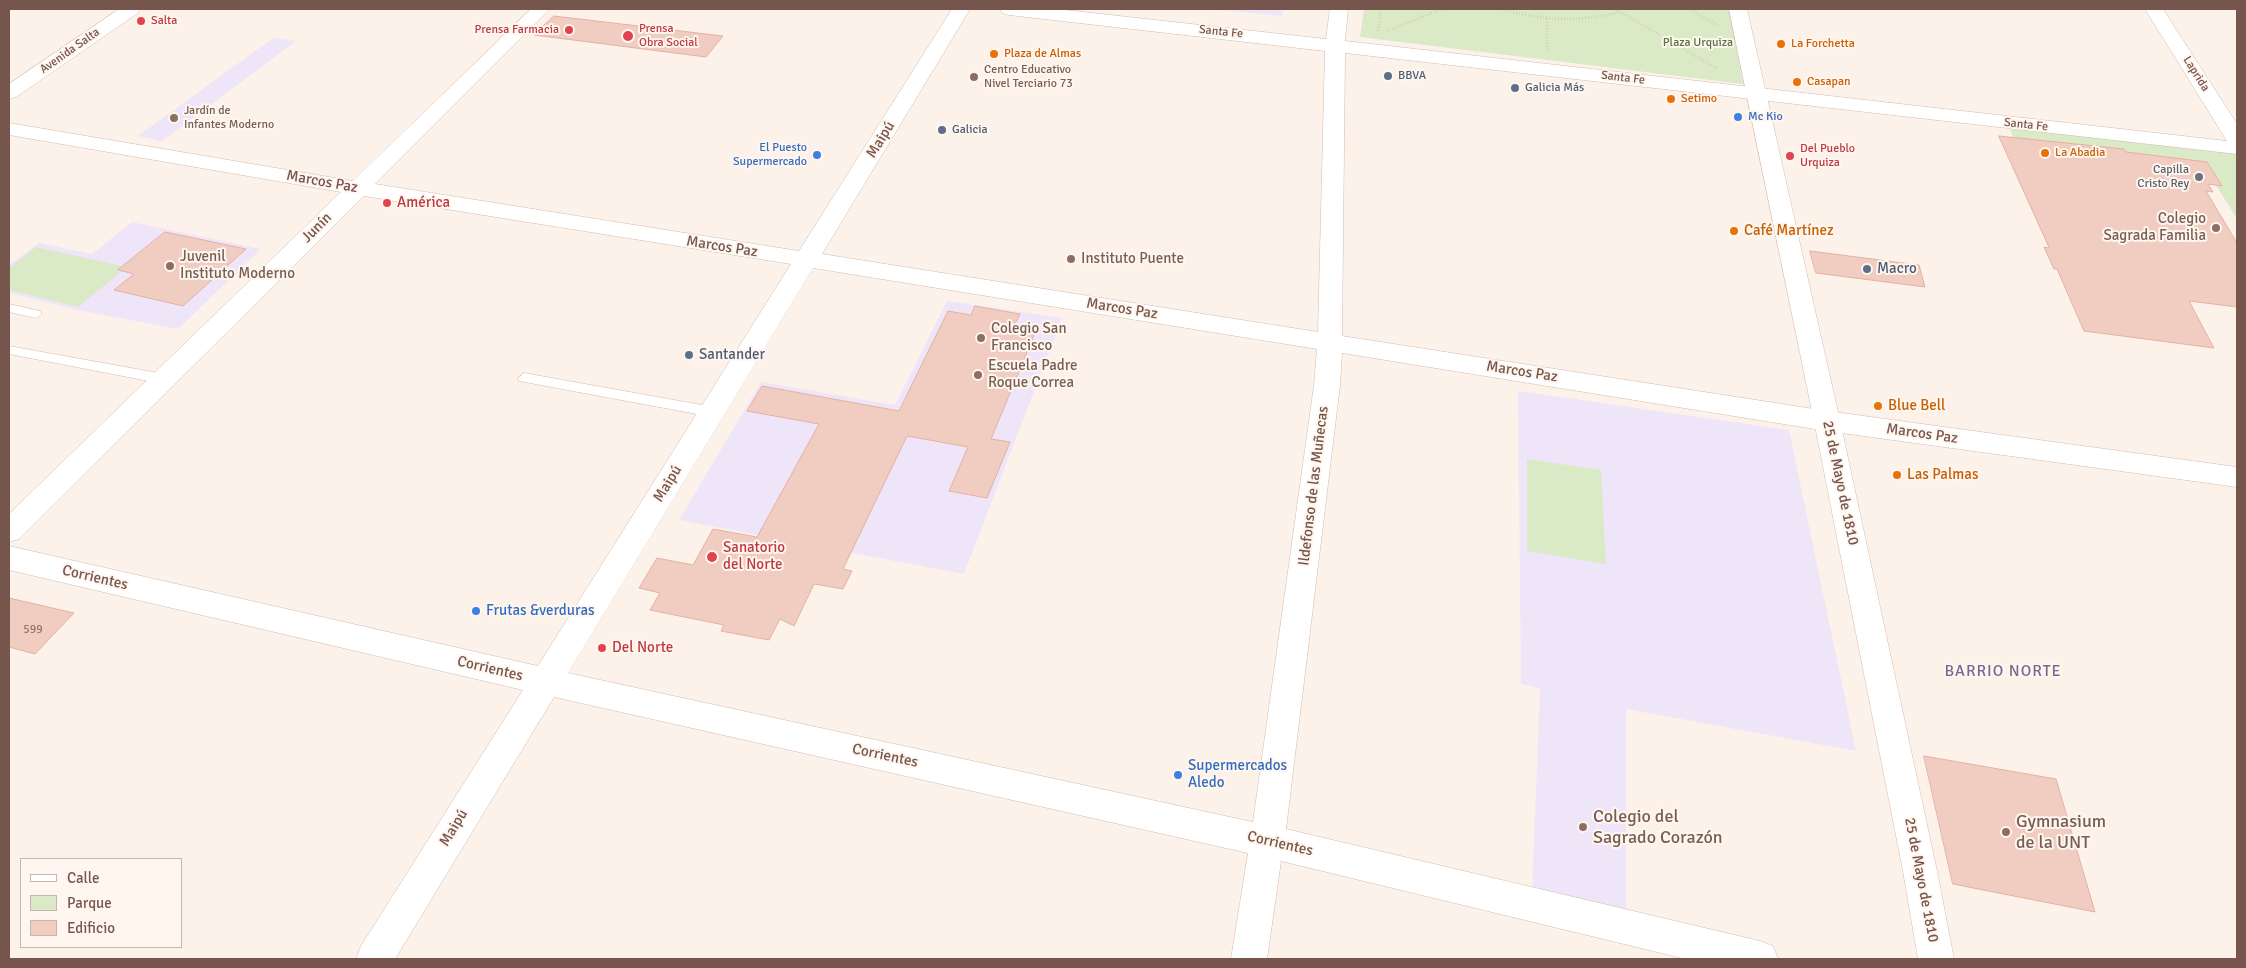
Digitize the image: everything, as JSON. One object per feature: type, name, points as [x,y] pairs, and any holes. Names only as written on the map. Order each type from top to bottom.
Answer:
[{"type":"street","name":"Avenida Salta","points":[[9,72],[102,9]]},
{"type":"street","name":"Avenida Salta","points":[[9,93],[131,9]]},
{"type":"street","name":"Junín","points":[[9,532],[540,9]]},
{"type":"street","name":"Maipú","points":[[374,959],[961,9]]},
{"type":"street","name":"Santa Fe","points":[[1009,9],[2237,148]]},
{"type":"street","name":"Ildefonso de las Muñecas","points":[[1249,959],[1267,841],[1327,385],[1330,342],[1335,45],[1339,9]]},
{"type":"street","name":"25 de Mayo de 1810","points":[[1738,9],[1827,421],[1920,871],[1936,959]]},
{"type":"street","name":"Laprida","points":[[2154,9],[2237,140]]},
{"type":"street","name":"Marcos Paz","points":[[9,129],[357,188],[1827,421],[2237,477]]},
{"type":"street","name":"Corrientes","points":[[9,558],[544,682],[1267,841],[1760,959]]},
{"type":"lane","points":[[9,308],[36,314]]},
{"type":"lane","points":[[9,350],[164,379]]},
{"type":"lane","points":[[524,378],[713,412]]},
{"type":"path","points":[[1377,35],[1442,9]]},
{"type":"path","points":[[1502,9],[1547,20],[1596,20],[1620,12]]},
{"type":"path","points":[[1615,9],[1720,70]]},
{"type":"path","points":[[1688,9],[1720,26]]},
{"type":"path","points":[[1547,20],[1547,55]]},
{"type":"shaded area","points":[[1211,9],[1283,9],[1282,16]]},
{"type":"shaded area","points":[[273,38],[296,41],[162,141],[138,136]]},
{"type":"shaded area","points":[[132,222],[261,249],[178,329],[77,310],[9,293],[9,265],[39,243],[92,254]]},
{"type":"shaded area","points":[[947,301],[1062,318],[964,574],[679,520],[761,382],[895,405]]},
{"type":"shaded area","points":[[1518,391],[1789,430],[1856,751],[1626,709],[1626,912],[1532,891],[1540,688],[1521,684]]},
{"type":"green space","name":"Plaza Urquiza","points":[[1364,9],[1729,9],[1743,84],[1360,37]]},
{"type":"green space","points":[[2010,127],[2236,151],[2237,219],[2206,169],[2015,146]]},
{"type":"green space","points":[[36,247],[122,266],[116,271],[121,272],[78,307],[9,290],[9,268]]},
{"type":"green space","points":[[1527,459],[1601,470],[1606,564],[1527,551]]},
{"type":"building","name":"Prensa Obra Social","points":[[554,16],[723,36],[706,57],[534,35]]},
{"type":"building","points":[[1999,136],[2124,149],[2126,152],[2207,162],[2222,186],[2208,184],[2213,192],[2206,191],[2237,243],[2237,307],[2189,301],[2214,348],[2084,331],[2057,269],[2054,269],[2044,247],[2049,248]]},
{"type":"building","points":[[165,232],[246,249],[183,306],[114,290],[134,274],[118,270]]},
{"type":"building","name":"Macro","points":[[1810,251],[1919,265],[1925,287],[1816,273]]},
{"type":"building","points":[[975,306],[1020,314],[1015,324],[1037,328],[991,439],[1010,442],[987,498],[949,491],[968,447],[907,436],[843,569],[852,571],[843,589],[814,584],[794,626],[780,619],[769,640],[721,631],[724,625],[650,610],[660,593],[639,588],[657,558],[693,565],[713,529],[757,537],[819,424],[747,411],[762,386],[899,411],[948,311],[971,315]]},
{"type":"building","points":[[9,598],[74,613],[35,654],[9,647]]},
{"type":"building","name":"Gymnasium de la UNT","points":[[1924,756],[2056,779],[2095,912],[1953,884]]},
{"type":"place","name":"Salta","points":[[141,21]]},
{"type":"place","name":"Prensa Farmacia","points":[[569,30]]},
{"type":"place","name":"Prensa Obra Social","points":[[628,36]]},
{"type":"place","name":"La Forchetta","points":[[1781,44]]},
{"type":"place","name":"Plaza de Almas","points":[[994,54]]},
{"type":"place","name":"BBVA","points":[[1388,76]]},
{"type":"place","name":"Centro Educativo Nivel Terciario 73","points":[[974,77]]},
{"type":"place","name":"Casapan","points":[[1797,82]]},
{"type":"place","name":"Galicia Más","points":[[1515,88]]},
{"type":"place","name":"Setimo","points":[[1671,99]]},
{"type":"place","name":"Mc Kio","points":[[1738,117]]},
{"type":"place","name":"Jardín de Infantes Moderno","points":[[174,118]]},
{"type":"place","name":"Galicia","points":[[942,130]]},
{"type":"place","name":"La Abadia","points":[[2045,153]]},
{"type":"place","name":"El Puesto Supermercado","points":[[817,155]]},
{"type":"place","name":"Del Pueblo Urquiza","points":[[1790,156]]},
{"type":"place","name":"Capilla Cristo Rey","points":[[2199,177]]},
{"type":"place","name":"América","points":[[387,203]]},
{"type":"place","name":"Colegio Sagrada Familia","points":[[2216,228]]},
{"type":"place","name":"Café Martínez","points":[[1734,231]]},
{"type":"place","name":"Instituto Puente","points":[[1071,259]]},
{"type":"place","name":"Juvenil Instituto Moderno","points":[[170,266]]},
{"type":"place","name":"Macro","points":[[1867,269]]},
{"type":"place","name":"Colegio San Francisco","points":[[981,338]]},
{"type":"place","name":"Santander","points":[[689,355]]},
{"type":"place","name":"Escuela Padre Roque Correa","points":[[978,375]]},
{"type":"place","name":"Blue Bell","points":[[1878,406]]},
{"type":"place","name":"Las Palmas","points":[[1897,475]]},
{"type":"place","name":"Sanatorio del Norte","points":[[712,557]]},
{"type":"place","name":"Frutas &verduras","points":[[476,611]]},
{"type":"place","name":"Del Norte","points":[[602,648]]},
{"type":"place","name":"Supermercados Aledo","points":[[1178,775]]},
{"type":"place","name":"Colegio del Sagrado Corazón","points":[[1583,827]]},
{"type":"place","name":"Gymnasium de la UNT","points":[[2006,832]]},
{"type":"district","name":"BARRIO NORTE","points":[[2003,672]]}]
